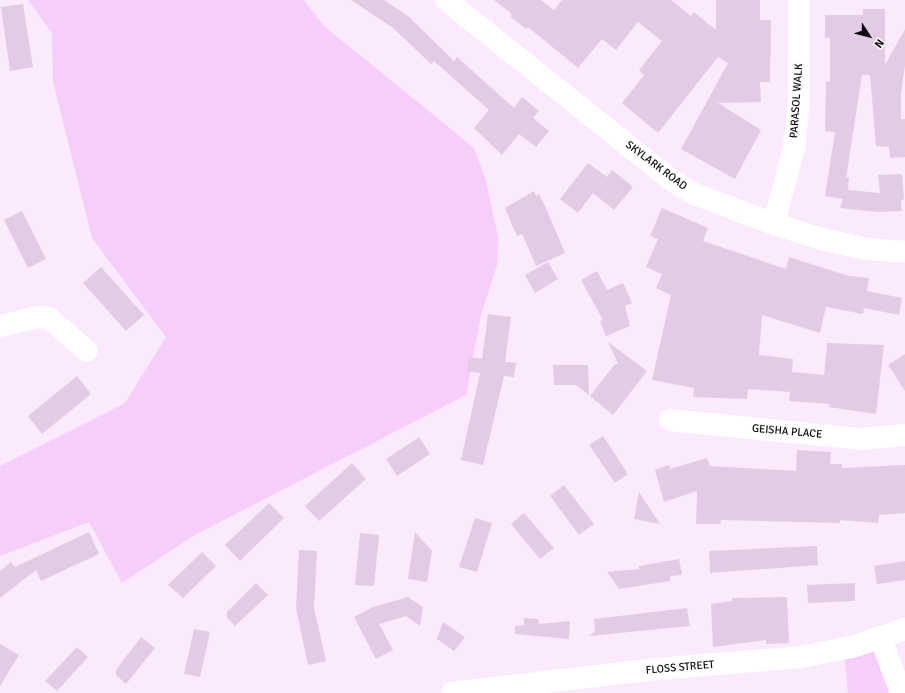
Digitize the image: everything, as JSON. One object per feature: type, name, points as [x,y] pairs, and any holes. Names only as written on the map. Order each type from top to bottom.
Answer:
[{"type":"street","name":"SKYLARK ROAD","points":[[446,0],[670,178],[704,199],[774,224],[848,246],[881,252],[905,252]]},
{"type":"street","name":"PARASOL WALK","points":[[774,224],[794,147],[799,102],[799,0]]},
{"type":"street","points":[[0,326],[38,317],[49,318],[87,351]]},
{"type":"street","name":"GEISHA PLACE","points":[[670,420],[862,439],[905,435]]},
{"type":"street","name":"FLOSS STREET","points":[[452,693],[656,669],[801,657],[881,639],[905,629]]},
{"type":"street","points":[[881,639],[901,693]]},
{"type":"shaded area","points":[[28,0],[304,0],[324,26],[473,147],[485,177],[498,237],[497,265],[481,315],[466,395],[193,536],[122,583],[89,522],[0,556],[0,466],[125,403],[166,337],[92,238],[53,82],[52,33]]},
{"type":"shaded area","points":[[881,639],[900,693],[848,693],[844,651]]},
{"type":"building","points":[[351,0],[384,0],[408,16],[454,61],[457,57],[514,108],[522,97],[539,111],[533,118],[549,131],[536,147],[519,134],[502,155],[474,128],[489,110],[434,61],[431,64],[393,28]]},
{"type":"building","points":[[494,0],[541,0],[554,10],[562,0],[671,0],[691,16],[694,12],[716,30],[716,0],[760,0],[760,20],[771,20],[770,82],[760,82],[761,102],[718,103],[761,130],[735,179],[681,149],[728,63],[718,57],[658,133],[622,103],[644,75],[639,70],[662,41],[638,22],[616,50],[602,39],[578,68],[528,27],[526,29],[510,16],[512,14]]},
{"type":"building","points":[[23,4],[33,67],[10,71],[1,7]]},
{"type":"building","points":[[863,9],[885,9],[885,65],[905,29],[905,65],[901,94],[901,119],[905,119],[905,157],[890,158],[889,147],[876,146],[870,75],[862,75],[846,178],[849,177],[848,190],[880,193],[878,175],[902,174],[904,199],[901,200],[902,211],[878,212],[840,208],[843,199],[825,196],[835,132],[825,131],[826,81],[830,82],[830,38],[825,38],[825,15],[863,15]]},
{"type":"building","points":[[588,163],[607,177],[612,170],[633,187],[614,210],[593,193],[578,213],[560,199]]},
{"type":"building","points":[[534,191],[536,196],[539,194],[545,206],[565,253],[536,266],[522,234],[517,236],[505,208]]},
{"type":"building","points":[[662,208],[708,228],[703,241],[786,269],[789,257],[849,276],[869,278],[867,291],[902,298],[899,315],[864,308],[863,314],[826,307],[820,333],[762,315],[759,355],[793,359],[792,372],[824,375],[827,343],[884,345],[876,414],[829,407],[829,404],[789,401],[790,392],[748,389],[747,399],[693,397],[694,388],[652,380],[671,295],[656,288],[662,274],[646,267],[658,239],[650,236]]},
{"type":"building","points":[[22,211],[46,259],[28,268],[4,220]]},
{"type":"building","points":[[548,262],[558,279],[535,293],[525,275]]},
{"type":"building","points":[[101,267],[144,315],[126,331],[83,283]]},
{"type":"building","points":[[597,271],[607,290],[623,283],[632,303],[625,306],[630,326],[606,336],[600,321],[603,320],[581,280]]},
{"type":"building","points":[[488,314],[511,317],[505,362],[516,363],[514,377],[504,376],[483,465],[461,460],[480,373],[467,371],[469,357],[482,359]]},
{"type":"building","points":[[608,342],[647,371],[613,415],[590,396],[615,364],[618,364]]},
{"type":"building","points":[[905,354],[905,391],[888,365]]},
{"type":"building","points":[[553,365],[588,365],[589,395],[576,385],[554,385]]},
{"type":"building","points":[[77,376],[91,394],[42,434],[28,416]]},
{"type":"building","points":[[603,436],[628,474],[615,483],[589,445]]},
{"type":"building","points":[[419,437],[430,454],[397,476],[386,459]]},
{"type":"building","points":[[797,450],[831,452],[830,464],[842,464],[842,468],[905,465],[905,513],[879,515],[878,523],[840,520],[840,523],[721,520],[720,524],[696,524],[697,491],[664,502],[655,470],[669,465],[670,469],[707,458],[710,466],[796,471]]},
{"type":"building","points":[[352,463],[366,479],[319,521],[305,506]]},
{"type":"building","points":[[564,485],[594,524],[579,535],[550,496]]},
{"type":"building","points":[[639,492],[660,524],[634,519]]},
{"type":"building","points":[[269,503],[284,518],[240,561],[225,545]]},
{"type":"building","points":[[524,513],[554,548],[540,559],[511,524]]},
{"type":"building","points":[[475,518],[492,523],[477,572],[459,567]]},
{"type":"building","points":[[89,532],[99,554],[41,581],[36,570],[0,598],[0,571],[11,562],[15,567]]},
{"type":"building","points":[[415,532],[432,551],[427,582],[408,579]]},
{"type":"building","points":[[360,533],[379,535],[374,586],[355,585]]},
{"type":"building","points":[[817,546],[818,565],[710,573],[709,551]]},
{"type":"building","points":[[299,550],[317,551],[314,608],[326,661],[308,665],[296,608]]},
{"type":"building","points":[[202,552],[216,566],[183,598],[168,585]]},
{"type":"building","points":[[679,559],[682,575],[670,576],[670,581],[619,589],[607,572],[639,569],[639,566]]},
{"type":"building","points":[[905,561],[905,580],[877,584],[874,566]]},
{"type":"building","points":[[256,583],[268,595],[235,626],[227,618],[227,612]]},
{"type":"building","points":[[855,583],[855,601],[808,603],[807,585]]},
{"type":"building","points":[[408,597],[423,607],[420,626],[406,616],[379,624],[393,650],[376,659],[354,617],[373,607]]},
{"type":"building","points":[[787,597],[789,643],[766,644],[766,640],[713,647],[711,604],[732,601],[732,598]]},
{"type":"building","points":[[687,608],[690,626],[589,636],[595,631],[594,619]]},
{"type":"building","points":[[524,618],[538,619],[539,624],[570,621],[569,639],[515,634],[515,626],[524,625]]},
{"type":"building","points":[[443,622],[465,637],[454,651],[437,639]]},
{"type":"building","points":[[194,629],[210,632],[200,677],[184,674]]},
{"type":"building","points":[[141,637],[155,648],[126,684],[116,675],[116,670]]},
{"type":"building","points":[[0,644],[19,655],[0,686]]},
{"type":"building","points":[[77,647],[88,657],[57,691],[45,681]]}]
